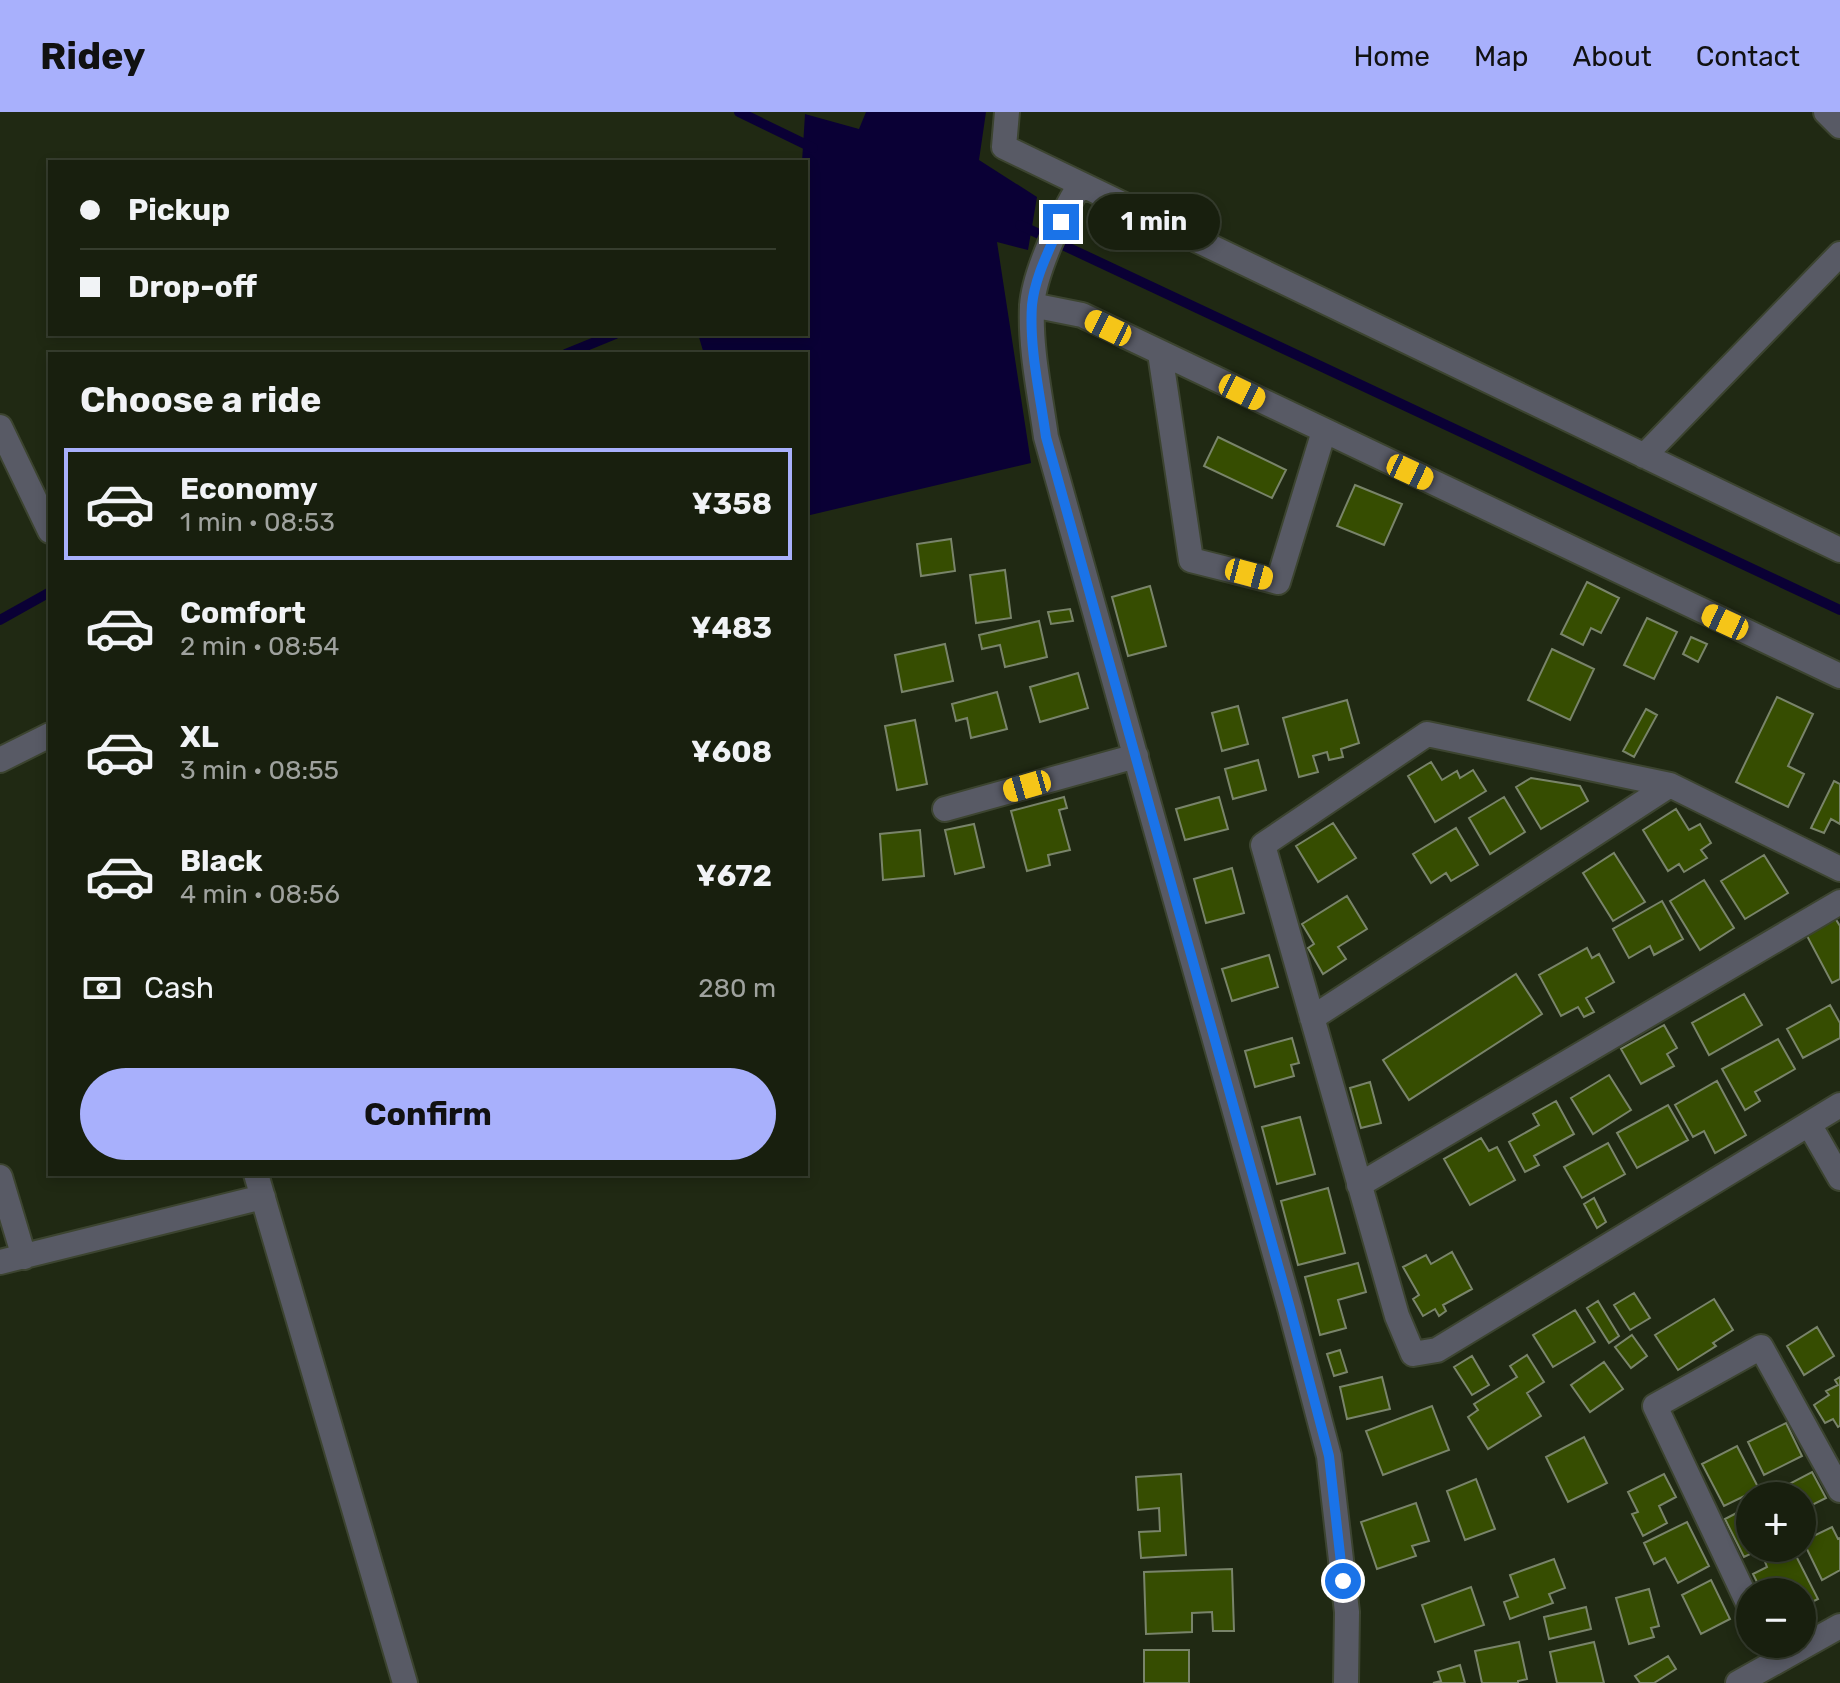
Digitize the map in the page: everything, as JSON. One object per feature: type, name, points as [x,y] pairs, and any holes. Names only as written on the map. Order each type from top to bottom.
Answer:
[{"type":"street","points":[[1007,112],[1004,147],[1076,191],[1840,550]]},
{"type":"street","points":[[1826,112],[1840,126]]},
{"type":"street","points":[[1076,191],[1039,273],[1032,305],[1046,437],[1329,1456],[1347,1612],[1346,1683]]},
{"type":"street","points":[[1644,456],[1840,254]]},
{"type":"street","points":[[1032,305],[1082,315],[1840,676]]},
{"type":"street","points":[[1160,353],[1191,560],[1278,582],[1324,431]]},
{"type":"street","points":[[0,427],[48,527]]},
{"type":"street","points":[[1840,869],[1670,785],[1427,734],[1263,845],[1397,1316],[1413,1354],[1437,1350],[1840,1105]]},
{"type":"street","points":[[0,760],[48,736]]},
{"type":"street","points":[[945,809],[1136,756]]},
{"type":"street","points":[[1312,1018],[1670,785]]},
{"type":"street","points":[[1359,1185],[1840,902]]},
{"type":"street","points":[[1809,1124],[1840,1178]]},
{"type":"street","points":[[0,1177],[12,1260],[260,1185],[405,1683]]},
{"type":"street","points":[[1736,1578],[1655,1406],[1761,1347],[1840,1490]]},
{"type":"street","points":[[1816,1635],[1840,1626]]},
{"type":"street","points":[[1738,1683],[1766,1658]]},
{"type":"shaded area","points":[[866,112],[986,112],[979,160],[1037,197],[1028,250],[997,242],[1031,463],[808,516],[808,352],[703,352],[699,336],[808,336],[808,160],[802,160],[805,114],[859,129]]},
{"type":"building","points":[[1218,437],[1286,470],[1272,498],[1204,466]]},
{"type":"building","points":[[1355,485],[1402,504],[1384,545],[1337,526]]},
{"type":"building","points":[[951,539],[955,571],[921,576],[917,544]]},
{"type":"building","points":[[1005,570],[1011,618],[976,623],[970,575]]},
{"type":"building","points":[[1587,582],[1619,598],[1601,633],[1591,628],[1583,645],[1561,634]]},
{"type":"building","points":[[1150,586],[1166,646],[1128,656],[1112,597]]},
{"type":"building","points":[[1070,609],[1073,621],[1051,624],[1048,612]]},
{"type":"building","points":[[1647,618],[1677,632],[1654,679],[1624,665]]},
{"type":"building","points":[[1039,621],[1047,657],[1005,667],[1000,645],[982,649],[979,635]]},
{"type":"building","points":[[1691,637],[1707,644],[1698,662],[1683,654]]},
{"type":"building","points":[[945,644],[953,681],[902,692],[895,655]]},
{"type":"building","points":[[1552,649],[1594,669],[1570,720],[1528,700]]},
{"type":"building","points":[[1078,673],[1088,708],[1040,722],[1030,687]]},
{"type":"building","points":[[997,692],[1007,729],[971,738],[967,718],[956,721],[952,704]]},
{"type":"building","points":[[1777,697],[1813,714],[1788,766],[1804,774],[1788,807],[1736,782]]},
{"type":"building","points":[[1347,700],[1359,743],[1341,749],[1343,757],[1329,760],[1327,752],[1313,756],[1318,772],[1299,777],[1283,718]]},
{"type":"building","points":[[1238,706],[1248,744],[1222,751],[1212,713]]},
{"type":"building","points":[[1646,709],[1657,715],[1634,757],[1623,751]]},
{"type":"building","points":[[915,720],[927,784],[897,790],[885,726]]},
{"type":"building","points":[[1258,760],[1266,790],[1233,799],[1225,769]]},
{"type":"building","points":[[1431,762],[1442,780],[1457,771],[1460,778],[1473,770],[1486,791],[1435,822],[1408,776]]},
{"type":"building","points":[[1531,778],[1580,786],[1588,801],[1541,829],[1516,787]]},
{"type":"building","points":[[1834,781],[1840,784],[1840,824],[1831,819],[1824,833],[1811,828]]},
{"type":"building","points":[[1064,797],[1067,808],[1059,810],[1070,850],[1048,855],[1050,865],[1027,871],[1011,811]]},
{"type":"building","points":[[1219,797],[1228,829],[1185,840],[1176,809]]},
{"type":"building","points":[[1504,797],[1525,832],[1490,854],[1469,818]]},
{"type":"building","points":[[1676,809],[1689,830],[1700,824],[1711,843],[1701,850],[1707,858],[1684,872],[1679,864],[1668,871],[1643,830]]},
{"type":"building","points":[[1333,823],[1356,858],[1318,882],[1296,846]]},
{"type":"building","points":[[974,824],[984,867],[955,874],[945,830]]},
{"type":"building","points":[[1456,828],[1478,865],[1451,881],[1446,873],[1431,883],[1413,854]]},
{"type":"building","points":[[920,830],[924,876],[883,880],[880,834]]},
{"type":"building","points":[[1614,853],[1645,902],[1613,921],[1583,873]]},
{"type":"building","points":[[1764,855],[1788,893],[1745,919],[1721,881]]},
{"type":"building","points":[[1232,868],[1244,913],[1206,923],[1194,879]]},
{"type":"building","points":[[1704,880],[1734,928],[1700,950],[1670,901]]},
{"type":"building","points":[[1347,896],[1367,929],[1338,947],[1346,959],[1323,974],[1308,948],[1314,944],[1302,924]]},
{"type":"building","points":[[1662,901],[1683,939],[1654,955],[1650,946],[1629,958],[1613,929]]},
{"type":"building","points":[[1835,918],[1840,926],[1840,979],[1832,983],[1806,934]]},
{"type":"building","points":[[1587,948],[1592,958],[1599,954],[1614,982],[1586,998],[1594,1012],[1584,1017],[1578,1007],[1561,1016],[1539,975]]},
{"type":"building","points":[[1269,955],[1278,987],[1232,1001],[1222,969]]},
{"type":"building","points":[[1516,974],[1542,1014],[1409,1100],[1383,1060]]},
{"type":"building","points":[[1744,994],[1762,1025],[1709,1055],[1692,1023]]},
{"type":"building","points":[[1830,1005],[1840,1023],[1840,1038],[1803,1058],[1787,1029]]},
{"type":"building","points":[[1664,1025],[1677,1048],[1667,1054],[1674,1066],[1641,1084],[1621,1049]]},
{"type":"building","points":[[1292,1038],[1299,1063],[1291,1065],[1294,1076],[1255,1087],[1245,1051]]},
{"type":"building","points":[[1778,1039],[1795,1069],[1755,1092],[1760,1101],[1745,1110],[1722,1069]]},
{"type":"building","points":[[1609,1075],[1631,1110],[1593,1134],[1571,1098]]},
{"type":"building","points":[[1717,1081],[1746,1135],[1715,1153],[1704,1131],[1693,1137],[1675,1105]]},
{"type":"building","points":[[1370,1082],[1381,1123],[1361,1128],[1350,1088]]},
{"type":"building","points":[[1556,1101],[1574,1134],[1534,1156],[1539,1165],[1525,1172],[1509,1142],[1539,1125],[1533,1114]]},
{"type":"building","points":[[1668,1105],[1688,1140],[1637,1168],[1617,1133]]},
{"type":"building","points":[[1300,1117],[1315,1174],[1277,1184],[1262,1127]]},
{"type":"building","points":[[1481,1138],[1489,1151],[1497,1147],[1515,1180],[1470,1205],[1444,1159]]},
{"type":"building","points":[[1608,1143],[1625,1174],[1582,1198],[1564,1167]]},
{"type":"building","points":[[1328,1188],[1345,1253],[1298,1265],[1281,1201]]},
{"type":"building","points":[[1594,1198],[1606,1222],[1597,1228],[1584,1204]]},
{"type":"building","points":[[1452,1252],[1472,1289],[1443,1305],[1446,1311],[1439,1316],[1435,1309],[1423,1316],[1413,1299],[1419,1295],[1403,1267],[1426,1255],[1431,1264]]},
{"type":"building","points":[[1358,1263],[1366,1292],[1338,1300],[1346,1328],[1320,1335],[1305,1277]]},
{"type":"building","points":[[1634,1293],[1650,1318],[1630,1330],[1614,1305]]},
{"type":"building","points":[[1714,1299],[1733,1330],[1713,1343],[1716,1346],[1678,1370],[1655,1335]]},
{"type":"building","points":[[1598,1301],[1619,1336],[1609,1343],[1587,1308]]},
{"type":"building","points":[[1575,1310],[1595,1342],[1553,1367],[1533,1335]]},
{"type":"building","points":[[1817,1327],[1834,1356],[1804,1375],[1787,1346]]},
{"type":"building","points":[[1632,1335],[1647,1356],[1631,1368],[1615,1347]]},
{"type":"building","points":[[1340,1350],[1347,1372],[1334,1376],[1327,1354]]},
{"type":"building","points":[[1527,1355],[1544,1382],[1527,1393],[1541,1416],[1488,1449],[1468,1417],[1478,1410],[1474,1404],[1517,1377],[1510,1366]]},
{"type":"building","points":[[1472,1356],[1489,1385],[1472,1395],[1454,1367]]},
{"type":"building","points":[[1604,1362],[1623,1389],[1590,1412],[1571,1385]]},
{"type":"building","points":[[1382,1377],[1390,1409],[1347,1419],[1340,1387]]},
{"type":"building","points":[[1840,1377],[1838,1427],[1833,1419],[1825,1423],[1814,1405],[1829,1395],[1826,1391],[1838,1385],[1835,1380]]},
{"type":"building","points":[[1432,1406],[1449,1450],[1383,1475],[1366,1431]]},
{"type":"building","points":[[1786,1423],[1802,1456],[1764,1475],[1748,1442]]},
{"type":"building","points":[[1584,1437],[1607,1483],[1568,1502],[1546,1457]]},
{"type":"building","points":[[1737,1446],[1755,1482],[1736,1482],[1736,1500],[1724,1506],[1702,1464]]},
{"type":"building","points":[[1812,1472],[1826,1498],[1816,1503],[1816,1482],[1793,1482]]},
{"type":"building","points":[[1181,1474],[1186,1555],[1141,1558],[1139,1532],[1160,1531],[1159,1508],[1138,1510],[1136,1477]]},
{"type":"building","points":[[1664,1474],[1676,1497],[1659,1506],[1667,1523],[1643,1536],[1632,1514],[1638,1512],[1628,1492]]},
{"type":"building","points":[[1476,1479],[1495,1529],[1465,1540],[1447,1491]]},
{"type":"building","points":[[1416,1503],[1429,1541],[1412,1546],[1416,1556],[1377,1569],[1361,1522]]},
{"type":"building","points":[[1736,1513],[1736,1541],[1725,1519]]},
{"type":"building","points":[[1687,1522],[1709,1566],[1678,1583],[1665,1558],[1654,1564],[1644,1543]]},
{"type":"building","points":[[1832,1527],[1840,1538],[1840,1570],[1822,1580],[1813,1562],[1816,1562],[1816,1535]]},
{"type":"building","points":[[1554,1559],[1565,1588],[1549,1594],[1553,1603],[1510,1619],[1504,1602],[1518,1597],[1510,1575]]},
{"type":"building","points":[[1765,1562],[1799,1562],[1807,1578],[1755,1578],[1753,1574],[1767,1567]]},
{"type":"building","points":[[1232,1569],[1234,1631],[1213,1631],[1212,1612],[1192,1613],[1192,1632],[1146,1634],[1144,1572]]},
{"type":"building","points":[[1711,1580],[1730,1619],[1701,1634],[1682,1595]]},
{"type":"building","points":[[1471,1587],[1484,1625],[1435,1642],[1422,1605]]},
{"type":"building","points":[[1649,1589],[1659,1626],[1651,1628],[1654,1637],[1629,1644],[1616,1598]]},
{"type":"building","points":[[1586,1607],[1591,1629],[1549,1639],[1544,1617]]},
{"type":"building","points":[[1519,1642],[1527,1679],[1518,1683],[1482,1683],[1475,1651]]},
{"type":"building","points":[[1594,1642],[1604,1683],[1557,1683],[1550,1652]]},
{"type":"building","points":[[1144,1650],[1189,1650],[1189,1683],[1144,1683]]},
{"type":"building","points":[[1668,1656],[1676,1669],[1654,1683],[1640,1683],[1635,1676]]},
{"type":"building","points":[[1460,1665],[1465,1683],[1433,1683],[1441,1681],[1438,1672]]},
{"type":"waterway","points":[[739,112],[813,148]]},
{"type":"waterway","points":[[1020,225],[1840,610]]},
{"type":"waterway","points":[[571,352],[610,336]]},
{"type":"waterway","points":[[0,620],[48,593]]},
{"type":"route","points":[[1061,222],[1039,273],[1032,305],[1046,437],[1329,1456],[1343,1581]]}]
